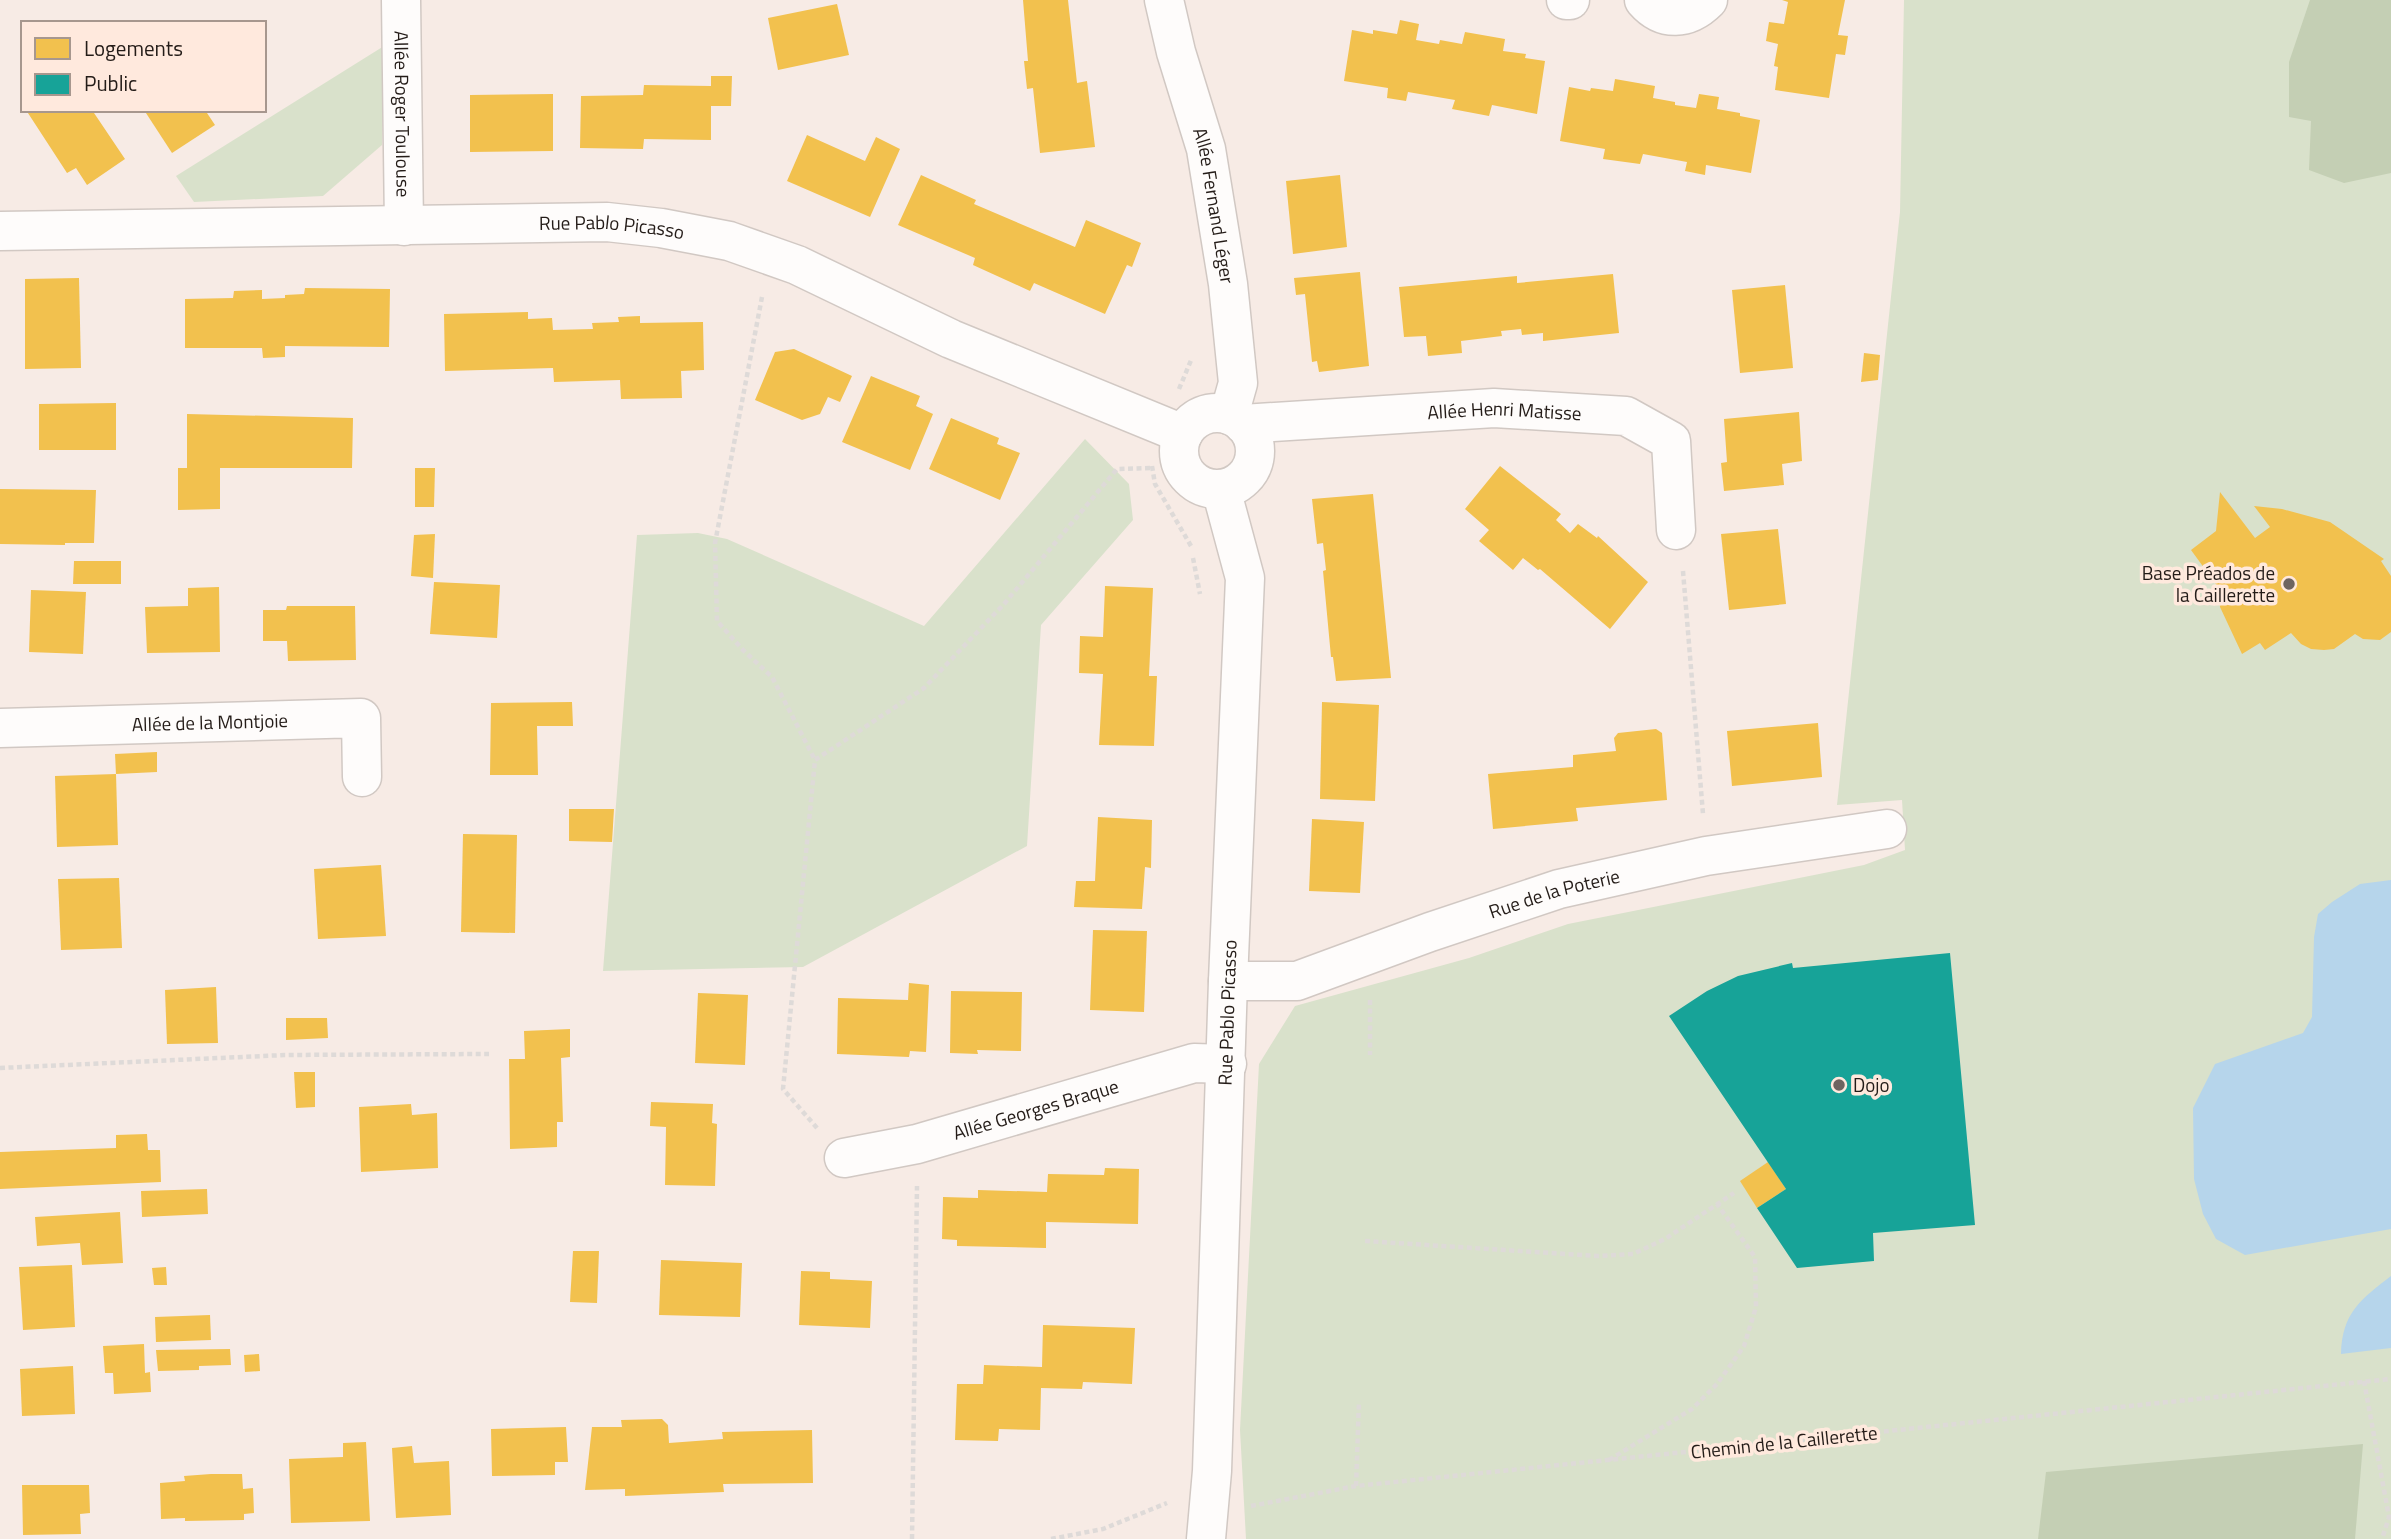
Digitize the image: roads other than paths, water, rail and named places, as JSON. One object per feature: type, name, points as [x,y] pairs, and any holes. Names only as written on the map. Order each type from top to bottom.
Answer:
[{"type":"street","name":"Allée Roger Toulouse","points":[[401,0],[404,226]]},
{"type":"street","name":"Allée Fernand Léger","points":[[1164,0],[1206,149],[1226,270],[1238,383],[1236,420]]},
{"type":"street","points":[[1643,0],[1661,14],[1674,17],[1699,10],[1708,0]]},
{"type":"street","name":"Rue Pablo Picasso","points":[[0,231],[607,222],[661,228],[729,241],[797,265],[951,339],[1173,429]]},
{"type":"street","name":"Allée Henri Matisse","points":[[1236,420],[1493,408],[1626,416],[1671,441],[1676,530]]},
{"type":"street","points":[[1217,414],[1236,420],[1251,435],[1255,453],[1251,468],[1241,481],[1221,489],[1204,488],[1191,480],[1181,466],[1179,445],[1173,429],[1201,416],[1217,414]]},
{"type":"street","name":"Rue Pablo Picasso","points":[[1206,1539],[1195,1500],[1227,1064],[1245,578],[1221,489]]},
{"type":"street","name":"Allée de la Montjoie","points":[[0,728],[361,718],[362,777]]},
{"type":"street","name":"Rue de la Poterie","points":[[1228,981],[1297,981],[1559,889],[1706,856],[1887,829]]},
{"type":"street","name":"Allée Georges Braque","points":[[844,1158],[917,1144],[1194,1063],[1227,1064]]},
{"type":"water","points":[[2391,880],[2391,1229],[2245,1255],[2216,1239],[2203,1214],[2194,1179],[2193,1108],[2215,1064],[2303,1033],[2312,1017],[2314,937],[2318,914],[2360,884]]},
{"type":"water","points":[[2391,1276],[2391,1348],[2341,1354],[2349,1317],[2362,1300]]},
{"type":"place","name":"Base Préados de la Caillerette","points":[[2289,584]]},
{"type":"place","name":"Dojo","points":[[1839,1085]]}]
